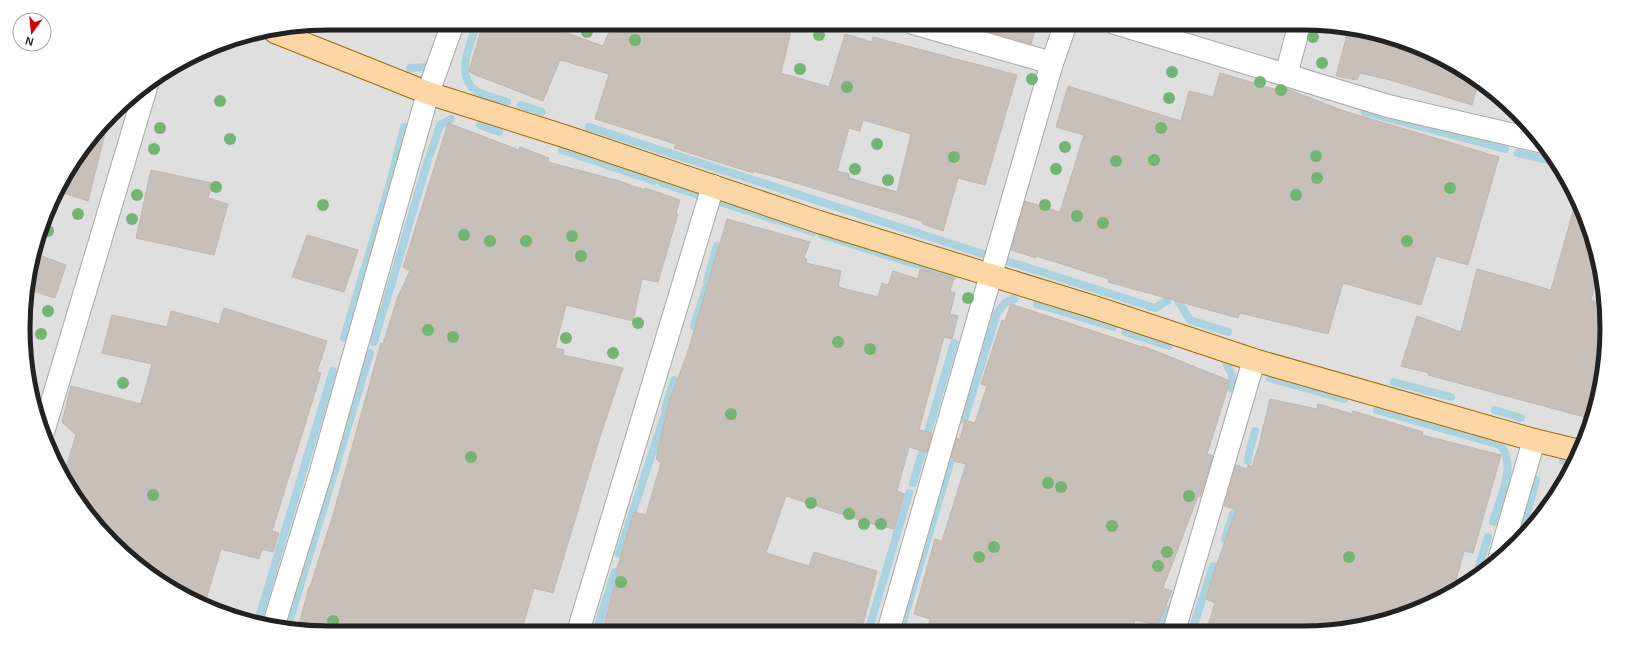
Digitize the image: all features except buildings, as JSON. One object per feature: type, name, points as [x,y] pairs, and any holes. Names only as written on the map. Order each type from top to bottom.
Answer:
[{"type":"main road","points":[[281,34],[428,93],[570,138],[819,222],[1094,307],[1254,360],[1534,440],[1574,450]]},
{"type":"street","points":[[275,621],[320,475],[428,93],[450,30]]},
{"type":"street","points":[[937,30],[1052,63]]},
{"type":"street","points":[[890,626],[1052,63],[1064,30]]},
{"type":"street","points":[[1138,30],[1388,106],[1532,139]]},
{"type":"street","points":[[1286,75],[1298,30]]},
{"type":"street","points":[[46,423],[144,95]]},
{"type":"street","points":[[580,626],[713,186]]},
{"type":"street","points":[[1175,626],[1254,360]]},
{"type":"street","points":[[1502,548],[1534,440]]},
{"type":"shaded area","points":[[1302,30],[1341,33],[1379,40],[1434,61],[1468,80],[1513,117],[1550,162],[1560,179],[1584,232],[1590,251],[1597,289],[1600,328],[1599,347],[1590,405],[1577,442],[1560,477],[1550,494],[1513,539],[1468,576],[1434,595],[1379,616],[1341,623],[1302,626],[328,626],[289,623],[251,616],[196,595],[162,576],[117,539],[80,494],[61,460],[40,405],[31,347],[31,309],[40,251],[61,196],[80,162],[117,117],[162,80],[196,61],[251,40],[309,31]]},
{"type":"waterway","points":[[475,30],[468,49],[465,67],[469,84],[478,92],[507,102]]},
{"type":"waterway","points":[[410,68],[425,67],[434,59]]},
{"type":"waterway","points":[[521,105],[542,112]]},
{"type":"waterway","points":[[1365,112],[1505,149]]},
{"type":"waterway","points":[[430,155],[440,125],[451,119]]},
{"type":"waterway","points":[[480,125],[499,132]]},
{"type":"waterway","points":[[344,338],[390,183],[404,127]]},
{"type":"waterway","points":[[589,127],[986,255]]},
{"type":"waterway","points":[[562,150],[654,181]]},
{"type":"waterway","points":[[1518,153],[1549,160]]},
{"type":"waterway","points":[[385,306],[428,160]]},
{"type":"waterway","points":[[662,183],[704,197]]},
{"type":"waterway","points":[[721,202],[744,210]]},
{"type":"waterway","points":[[749,211],[775,220]]},
{"type":"waterway","points":[[781,221],[813,232]]},
{"type":"waterway","points":[[822,235],[953,276]]},
{"type":"waterway","points":[[707,281],[717,246]]},
{"type":"waterway","points":[[1004,260],[1155,308],[1167,301]]},
{"type":"waterway","points":[[694,326],[706,288]]},
{"type":"waterway","points":[[964,420],[997,313],[1005,303],[1014,299]]},
{"type":"waterway","points":[[1177,299],[1190,320],[1228,332]]},
{"type":"waterway","points":[[1037,304],[1113,327]]},
{"type":"waterway","points":[[374,342],[383,311]]},
{"type":"waterway","points":[[1125,332],[1169,346]]},
{"type":"waterway","points":[[913,483],[954,343]]},
{"type":"waterway","points":[[289,623],[370,353]]},
{"type":"waterway","points":[[1227,365],[1232,375],[1232,389]]},
{"type":"waterway","points":[[259,618],[333,371]]},
{"type":"waterway","points":[[1270,378],[1344,399]]},
{"type":"waterway","points":[[665,409],[674,380]]},
{"type":"waterway","points":[[1394,382],[1451,397]]},
{"type":"waterway","points":[[1377,410],[1500,445],[1505,453],[1507,472],[1506,483],[1493,522]]},
{"type":"waterway","points":[[1495,410],[1521,418]]},
{"type":"waterway","points":[[619,554],[665,414]]},
{"type":"waterway","points":[[1248,461],[1255,431]]},
{"type":"waterway","points":[[1563,461],[1568,463]]},
{"type":"waterway","points":[[902,626],[950,463]]},
{"type":"waterway","points":[[1524,527],[1536,480]]},
{"type":"waterway","points":[[870,626],[909,493]]},
{"type":"waterway","points":[[1225,539],[1233,514]]},
{"type":"waterway","points":[[1478,568],[1488,537]]},
{"type":"waterway","points":[[1194,626],[1213,566]]},
{"type":"waterway","points":[[598,626],[615,572]]},
{"type":"waterway","points":[[1161,626],[1166,609]]}]
